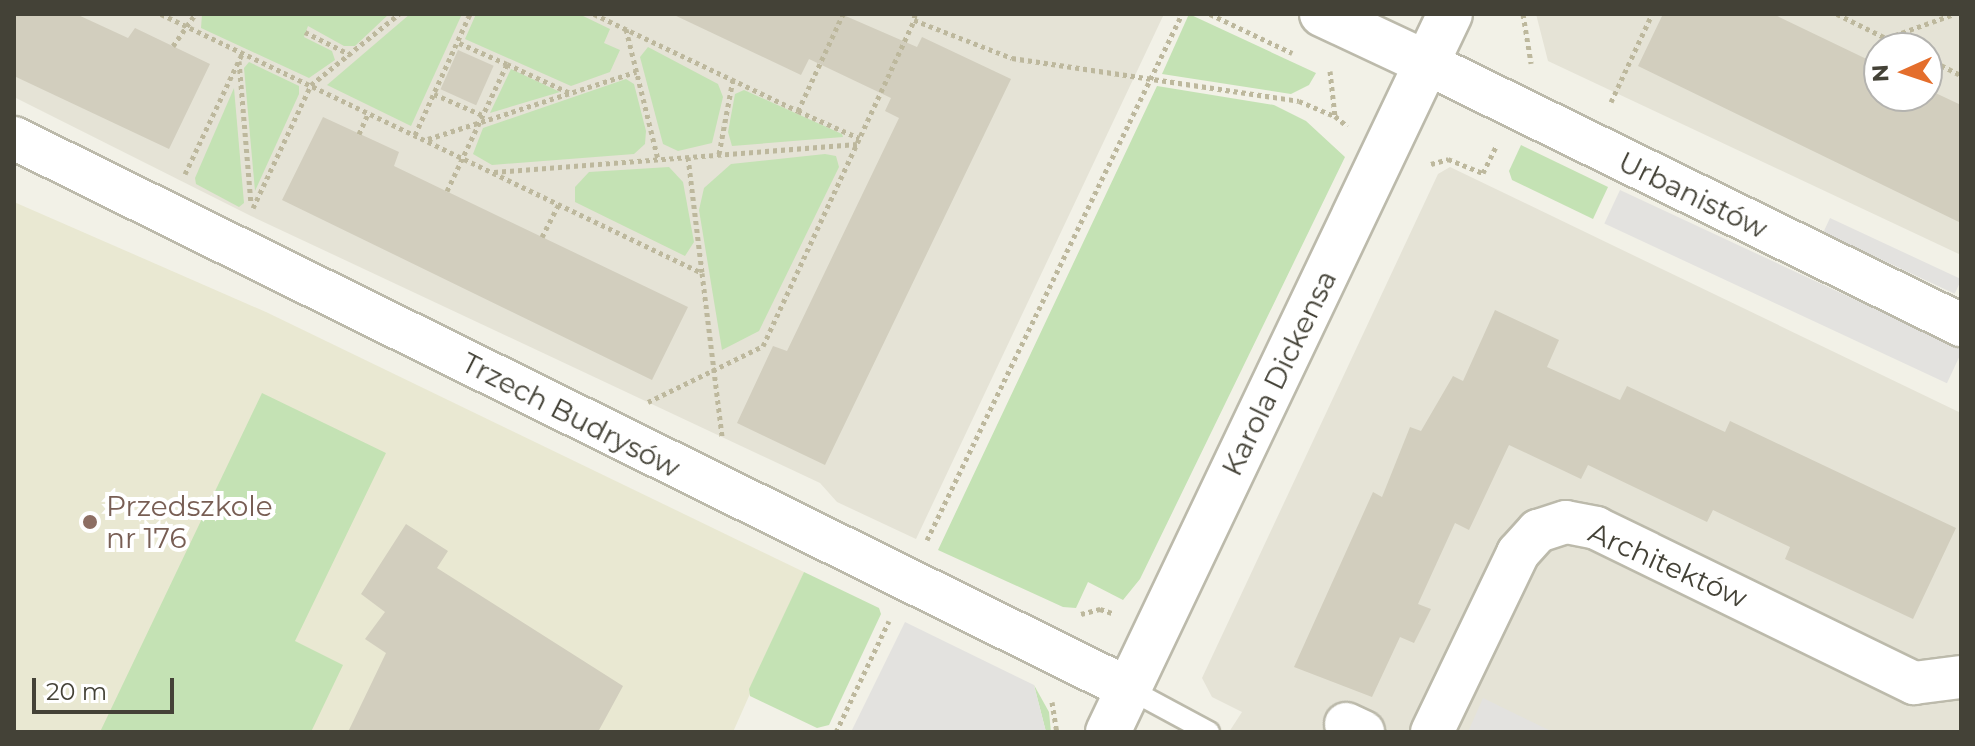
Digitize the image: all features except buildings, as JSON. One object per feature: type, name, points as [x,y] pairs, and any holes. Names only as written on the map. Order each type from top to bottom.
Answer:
[{"type":"street","points":[[1322,14],[1426,63]]},
{"type":"street","name":"Karola Dickensa","points":[[1108,732],[1450,14]]},
{"type":"street","name":"Urbanistów","points":[[1426,63],[1961,325]]},
{"type":"street","name":"Trzech Budrysów","points":[[14,138],[906,583],[1129,689]]},
{"type":"street","name":"Architektów","points":[[1432,732],[1518,553],[1538,531],[1566,522],[1596,528],[1914,683],[1961,677]]},
{"type":"lane","points":[[1129,689],[1209,732]]},
{"type":"path","points":[[161,14],[702,273]]},
{"type":"path","points":[[173,46],[184,25],[195,14]]},
{"type":"path","points":[[415,135],[470,14]]},
{"type":"path","points":[[594,14],[858,141]]},
{"type":"path","points":[[798,111],[843,14]]},
{"type":"path","points":[[836,732],[1182,14]]},
{"type":"path","points":[[1210,14],[1305,59]]},
{"type":"path","points":[[1523,14],[1532,66],[1528,75]]},
{"type":"path","points":[[1611,103],[1652,14]]},
{"type":"path","points":[[1837,14],[1874,32]]},
{"type":"path","points":[[1855,14],[1856,23]]},
{"type":"path","points":[[1903,32],[1954,14]]},
{"type":"path","points":[[246,222],[311,85],[396,15]]},
{"type":"path","points":[[636,408],[763,346],[915,17],[1012,58],[1299,101],[1335,116],[1354,132]]},
{"type":"path","points":[[626,29],[658,159]]},
{"type":"path","points":[[305,32],[351,55]]},
{"type":"path","points":[[457,42],[570,93]]},
{"type":"path","points":[[179,186],[243,52]]},
{"type":"path","points":[[239,61],[251,212]]},
{"type":"path","points":[[447,191],[507,64]]},
{"type":"path","points":[[1319,66],[1333,72],[1335,116]]},
{"type":"path","points":[[1943,66],[1961,75]]},
{"type":"path","points":[[427,140],[636,72]]},
{"type":"path","points":[[719,154],[733,79]]},
{"type":"path","points":[[434,94],[482,115]]},
{"type":"path","points":[[359,134],[369,112]]},
{"type":"path","points":[[1419,160],[1430,164],[1448,159],[1483,173],[1499,139]]},
{"type":"path","points":[[493,172],[858,141]]},
{"type":"path","points":[[688,157],[723,450]]},
{"type":"path","points":[[542,237],[559,204]]},
{"type":"shaded area","points":[[14,14],[1164,14],[916,539],[837,502],[820,483],[251,216],[14,97]]},
{"type":"shaded area","points":[[1536,14],[1961,14],[1961,255],[1548,61]]},
{"type":"shaded area","points":[[1450,167],[1961,413],[1961,732],[1229,732],[1242,712],[1212,697],[1202,678],[1438,174]]},
{"type":"shaded area","points":[[1620,190],[1961,349],[1947,383],[1604,224]]},
{"type":"shaded area","points":[[14,202],[266,312],[804,572],[733,732],[14,732]]},
{"type":"shaded area","points":[[1830,218],[1961,279],[1955,294],[1823,233]]},
{"type":"shaded area","points":[[905,622],[1034,685],[1046,732],[851,732]]},
{"type":"shaded area","points":[[1483,698],[1553,732],[1468,732]]},
{"type":"green space","points":[[202,14],[389,14],[355,46],[344,46],[308,26],[304,37],[332,51],[335,60],[309,78],[201,28]]},
{"type":"green space","points":[[410,14],[462,14],[411,126],[327,85]]},
{"type":"green space","points":[[476,14],[579,14],[610,29],[604,43],[620,50],[610,72],[571,86],[465,39]]},
{"type":"green space","points":[[1189,14],[1316,73],[1309,85],[1291,94],[1162,74]]},
{"type":"green space","points":[[648,47],[718,84],[723,97],[712,143],[678,151],[663,144],[640,57]]},
{"type":"green space","points":[[249,62],[299,86],[299,94],[255,191],[244,68]]},
{"type":"green space","points":[[511,69],[560,92],[490,113]]},
{"type":"green space","points":[[626,79],[634,84],[646,131],[645,144],[634,154],[492,165],[473,154],[483,128]]},
{"type":"green space","points":[[1157,86],[1274,105],[1306,121],[1345,157],[1140,579],[1123,600],[1088,582],[1076,608],[1063,607],[938,550]]},
{"type":"green space","points":[[234,88],[244,203],[239,207],[196,184],[195,178]]},
{"type":"green space","points":[[744,90],[843,137],[732,146],[728,132],[735,94]]},
{"type":"green space","points":[[1521,145],[1608,187],[1593,219],[1512,180],[1509,171]]},
{"type":"green space","points":[[825,154],[836,156],[839,167],[759,331],[722,350],[699,210],[704,188],[731,164]]},
{"type":"green space","points":[[669,167],[683,182],[694,242],[685,256],[575,202],[575,187],[589,172]]},
{"type":"green space","points":[[262,393],[386,453],[295,641],[343,665],[311,732],[100,732]]},
{"type":"green space","points":[[804,572],[879,608],[881,614],[829,725],[817,728],[750,696],[749,689]]},
{"type":"green space","points":[[1034,685],[1049,712],[1051,732],[1046,732]]},
{"type":"place","name":"Przedszkole nr 176","points":[[90,522]]}]
